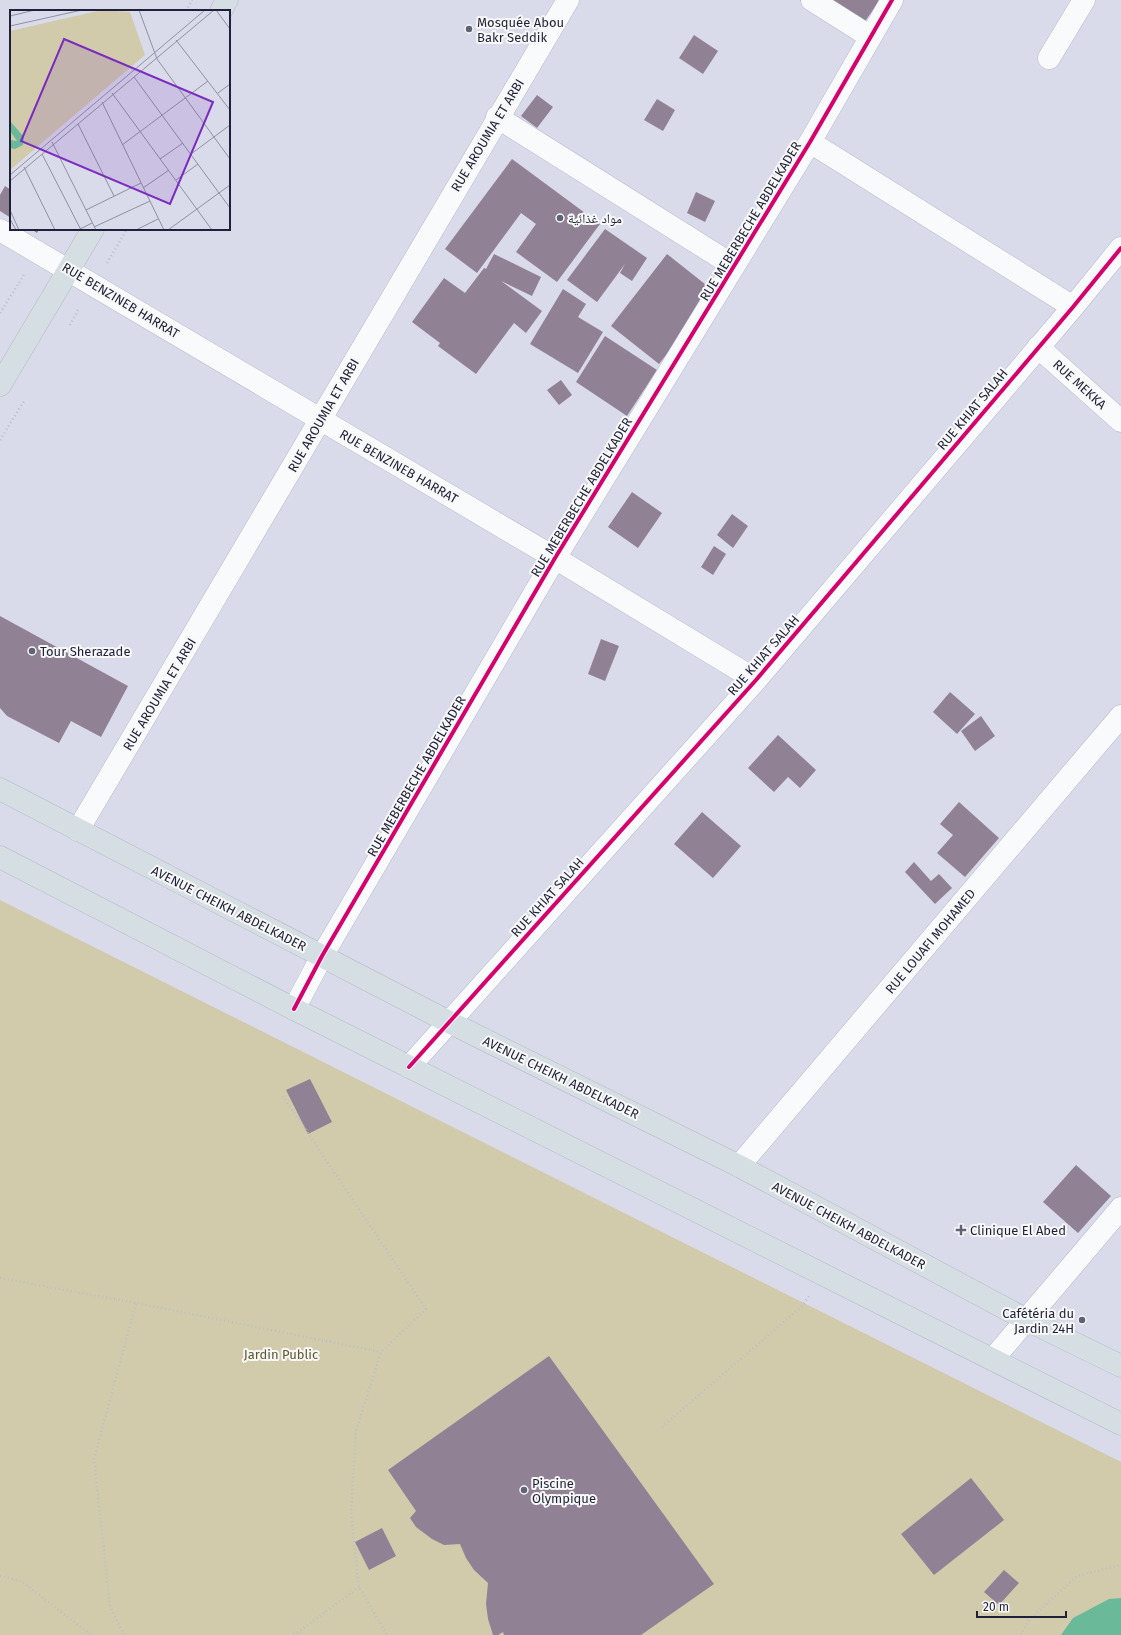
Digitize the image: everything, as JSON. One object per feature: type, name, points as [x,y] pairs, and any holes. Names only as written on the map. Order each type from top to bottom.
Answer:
[{"type":"main road","points":[[222,10],[227,0]]},
{"type":"main road","points":[[0,385],[70,270],[92,230]]},
{"type":"main road","name":"AVENUE CHEIKH ABDELKADER","points":[[0,789],[449,1022],[739,1166],[1027,1320],[1121,1366]]},
{"type":"main road","points":[[0,857],[294,1009],[1121,1424]]},
{"type":"street","points":[[812,0],[869,36]]},
{"type":"street","name":"RUE MEBERBECHE ABDELKADER","points":[[294,1009],[322,956],[555,558],[810,142],[869,36],[892,0]]},
{"type":"street","points":[[1049,58],[1084,0]]},
{"type":"street","name":"RUE AROUMIA ET ARBI","points":[[78,830],[565,1]]},
{"type":"street","points":[[497,117],[734,266]]},
{"type":"street","points":[[810,142],[1073,307]]},
{"type":"street","name":"RUE BENZINEB HARRAT","points":[[0,230],[555,558],[756,680]]},
{"type":"street","name":"RUE KHIAT SALAH","points":[[409,1066],[756,680],[1038,346],[1073,307],[1121,248]]},
{"type":"street","name":"RUE MEKKA","points":[[1038,346],[1121,421]]},
{"type":"street","name":"RUE LOUAFI MOHAMED","points":[[739,1166],[1121,716]]},
{"type":"street","points":[[993,1359],[1121,1208]]},
{"type":"path","points":[[187,10],[192,0]]},
{"type":"path","points":[[284,1096],[426,1309],[381,1352],[356,1431],[351,1513],[359,1588],[387,1635]]},
{"type":"path","points":[[0,1278],[136,1303],[381,1352]]},
{"type":"path","points":[[662,1427],[801,1307],[811,1294]]},
{"type":"path","points":[[124,1635],[110,1606],[94,1459],[136,1303]]},
{"type":"path","points":[[1021,1635],[1029,1620],[1077,1576],[1121,1565]]},
{"type":"path","points":[[0,1576],[21,1581],[91,1635]]},
{"type":"path","points":[[294,1635],[359,1588]]},
{"type":"green space","name":"Jardin Public","points":[[0,900],[1121,1462],[1121,1635],[0,1635]]},
{"type":"shaded area","points":[[1121,1598],[1121,1635],[1061,1635],[1073,1618],[1109,1599]]},
{"type":"building","points":[[800,0],[880,0],[854,37]]},
{"type":"building","points":[[694,35],[718,51],[703,74],[679,58]]},
{"type":"building","points":[[537,95],[553,107],[537,128],[521,116]]},
{"type":"building","points":[[657,99],[675,110],[663,131],[644,120]]},
{"type":"building","name":"مواد غذائية","points":[[512,159],[600,224],[557,282],[516,252],[536,224],[521,213],[477,273],[445,249]]},
{"type":"building","points":[[5,186],[10,189],[10,217],[0,211],[0,195]]},
{"type":"building","points":[[696,192],[715,201],[705,222],[687,213]]},
{"type":"building","points":[[605,229],[647,258],[632,281],[620,273],[625,264],[597,302],[567,280]]},
{"type":"building","points":[[494,254],[541,277],[532,296],[501,281],[542,311],[526,333],[514,323],[476,374],[438,346],[440,343],[412,322],[444,278],[465,293],[484,268],[486,269]]},
{"type":"building","points":[[667,254],[715,292],[659,364],[611,326]]},
{"type":"building","points":[[563,289],[586,304],[578,317],[603,332],[578,373],[530,344]]},
{"type":"building","points":[[605,336],[657,370],[627,416],[576,382]]},
{"type":"building","points":[[561,380],[572,395],[559,405],[547,390]]},
{"type":"building","points":[[632,492],[662,513],[638,548],[608,527]]},
{"type":"building","points":[[732,514],[748,526],[733,548],[717,535]]},
{"type":"building","points":[[714,546],[726,554],[713,575],[701,567]]},
{"type":"building","name":"Tour Sherazade","points":[[0,616],[128,686],[101,737],[71,721],[59,743],[7,716],[0,708]]},
{"type":"building","points":[[601,639],[619,646],[605,681],[588,674]]},
{"type":"building","points":[[950,692],[975,714],[957,734],[933,712]]},
{"type":"building","points":[[981,716],[995,736],[975,751],[961,731]]},
{"type":"building","points":[[778,735],[816,770],[800,788],[788,777],[774,792],[748,768]]},
{"type":"building","points":[[959,802],[999,838],[965,877],[937,853],[953,835],[940,824]]},
{"type":"building","points":[[702,812],[741,846],[713,878],[674,844]]},
{"type":"building","points":[[914,862],[931,881],[939,874],[952,888],[935,904],[905,872]]},
{"type":"building","points":[[310,1079],[332,1122],[308,1134],[286,1090]]},
{"type":"building","points":[[1076,1165],[1111,1196],[1078,1233],[1043,1202]]},
{"type":"building","name":"Piscine Olympique","points":[[549,1356],[714,1584],[641,1635],[504,1635],[503,1632],[498,1635],[493,1635],[488,1619],[486,1604],[488,1583],[474,1570],[466,1558],[460,1544],[444,1545],[432,1539],[416,1527],[410,1518],[416,1511],[388,1470]]},
{"type":"building","points":[[971,1478],[1004,1520],[934,1575],[901,1534]]},
{"type":"building","points":[[382,1528],[396,1556],[369,1570],[355,1542]]},
{"type":"building","points":[[1004,1570],[1019,1583],[999,1605],[984,1592]]},
{"type":"cycle path","points":[[294,1009],[322,956],[555,558],[810,142],[892,0]]},
{"type":"cycle path","points":[[409,1067],[756,680],[1073,307],[1121,248]]},
{"type":"place","name":"Mosquée Abou Bakr Seddik","points":[[469,29]]},
{"type":"place","name":"مواد غذائية","points":[[560,218]]},
{"type":"place","name":"Tour Sherazade","points":[[32,651]]},
{"type":"place","name":"Clinique El Abed","points":[[961,1230]]},
{"type":"place","name":"Cafétéria du Jardin 24H","points":[[1082,1320]]},
{"type":"place","name":"Piscine Olympique","points":[[524,1490]]}]
